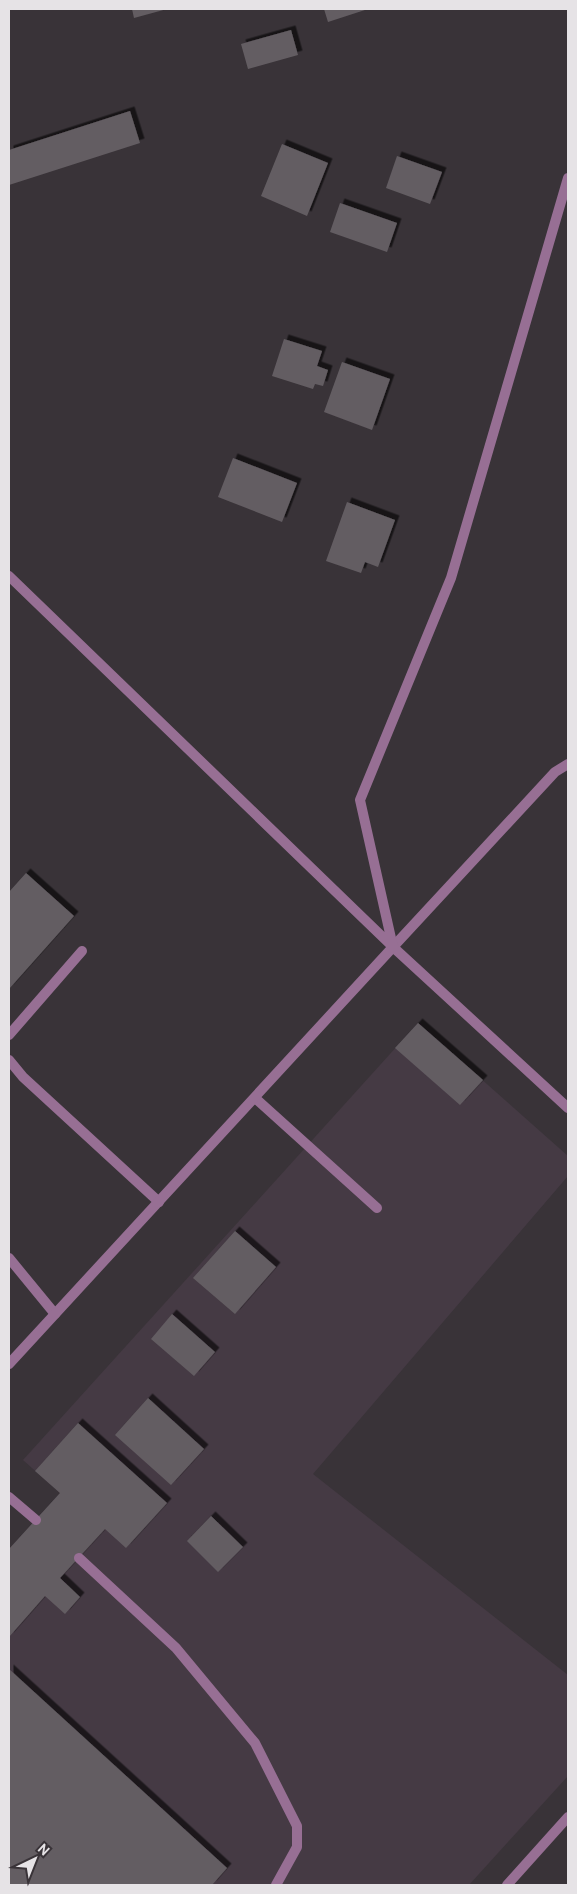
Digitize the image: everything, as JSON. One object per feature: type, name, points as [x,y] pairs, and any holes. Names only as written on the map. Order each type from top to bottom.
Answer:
[{"type":"street","points":[[393,947],[360,800],[451,578],[568,178]]},
{"type":"street","points":[[9,576],[393,947],[568,1108]]},
{"type":"street","points":[[9,1364],[555,772],[568,764]]},
{"type":"street","points":[[9,1035],[82,951]]},
{"type":"street","points":[[9,1061],[23,1077],[159,1202]]},
{"type":"street","points":[[254,1098],[377,1208]]},
{"type":"street","points":[[9,1258],[55,1314]]},
{"type":"street","points":[[9,1497],[36,1520]]},
{"type":"street","points":[[79,1558],[176,1648],[255,1742],[297,1826],[297,1847],[276,1885]]},
{"type":"street","points":[[507,1885],[568,1817]]},
{"type":"shaded area","points":[[418,1023],[568,1156],[568,1176],[313,1474],[568,1675],[568,1776],[469,1885],[9,1885],[9,1549],[60,1493],[23,1460]]},
{"type":"building","points":[[132,9],[167,9],[134,18]]},
{"type":"building","points":[[324,9],[368,9],[328,22]]},
{"type":"building","points":[[291,30],[298,55],[248,69],[241,44]]},
{"type":"building","points":[[130,111],[140,143],[9,185],[9,150]]},
{"type":"building","points":[[282,144],[328,163],[307,216],[261,196]]},
{"type":"building","points":[[397,156],[442,172],[430,204],[386,188]]},
{"type":"building","points":[[340,203],[397,223],[387,252],[330,232]]},
{"type":"building","points":[[284,339],[322,351],[317,366],[328,370],[323,386],[315,384],[313,389],[272,376]]},
{"type":"building","points":[[342,362],[390,379],[372,430],[324,412]]},
{"type":"building","points":[[233,458],[297,483],[282,522],[218,497]]},
{"type":"building","points":[[347,502],[395,520],[378,567],[365,562],[361,573],[326,561]]},
{"type":"building","points":[[26,873],[74,916],[9,989],[9,892]]},
{"type":"building","points":[[418,1023],[483,1080],[460,1105],[395,1048]]},
{"type":"building","points":[[235,1231],[276,1267],[235,1314],[193,1278]]},
{"type":"building","points":[[172,1314],[215,1352],[194,1376],[151,1339]]},
{"type":"building","points":[[148,1398],[204,1449],[171,1485],[115,1435]]},
{"type":"building","points":[[78,1423],[167,1503],[126,1548],[105,1529],[60,1578],[80,1597],[65,1614],[45,1596],[9,1637],[9,1549],[60,1493],[35,1471]]},
{"type":"building","points":[[211,1516],[243,1547],[218,1572],[187,1541]]},
{"type":"building","points":[[9,1669],[227,1868],[212,1885],[9,1885]]}]
